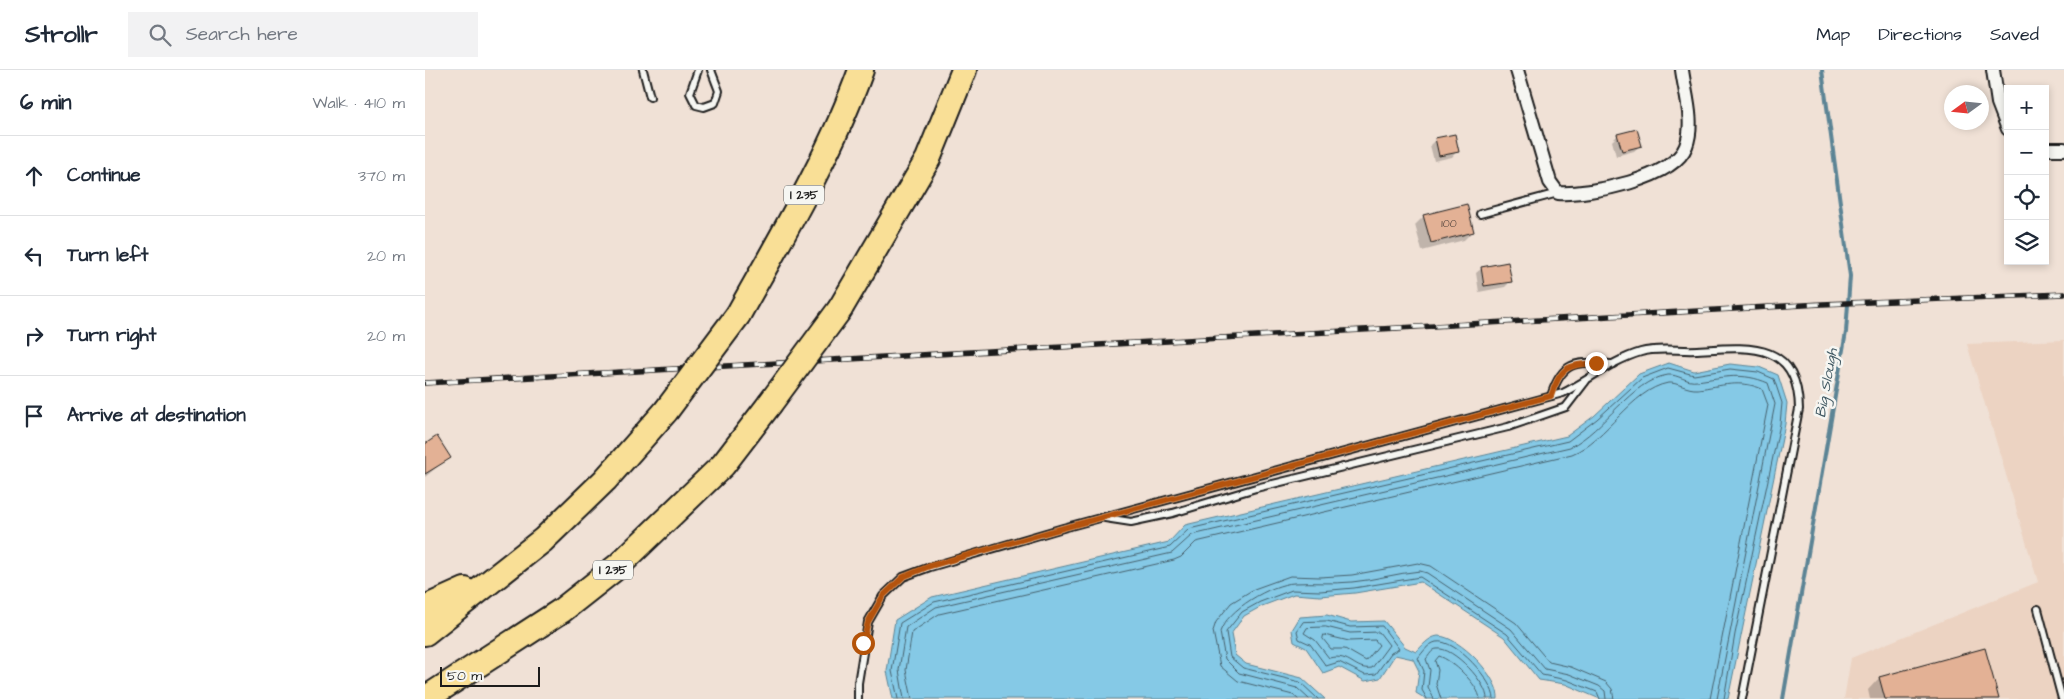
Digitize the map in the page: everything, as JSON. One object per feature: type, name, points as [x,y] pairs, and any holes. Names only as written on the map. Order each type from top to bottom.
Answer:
[{"type":"highway","name":"I 235","points":[[425,633],[492,578],[543,540],[605,480],[666,411],[738,315],[794,215],[850,101],[861,70]]},
{"type":"highway","name":"I 235","points":[[425,699],[561,612],[618,566],[723,465],[840,309],[928,160],[964,70]]},
{"type":"highway","points":[[425,608],[492,578]]},
{"type":"highway","points":[[442,699],[494,654]]},
{"type":"street","points":[[1517,70],[1550,182],[1558,193],[1599,190],[1636,180],[1659,171],[1677,159],[1686,147],[1690,127],[1682,70]]},
{"type":"street","points":[[1993,73],[1998,104],[2004,119]]},
{"type":"street","points":[[2049,149],[2064,149]]},
{"type":"lane","points":[[643,70],[650,97]]},
{"type":"lane","points":[[698,70],[690,94],[696,104],[704,107],[715,103],[719,91],[711,70]]},
{"type":"lane","points":[[1480,214],[1558,193]]},
{"type":"lane","points":[[858,699],[858,683],[868,622],[883,596],[903,577],[930,566],[1551,396],[1587,381],[1613,364],[1642,352],[1753,347],[1776,356],[1785,364],[1799,388],[1797,418],[1743,699]]},
{"type":"lane","points":[[1551,396],[1559,374],[1566,368],[1596,363],[1613,364]]},
{"type":"lane","points":[[1101,518],[1131,522],[1173,513],[1256,488],[1508,426],[1566,408],[1587,381]]},
{"type":"lane","points":[[2039,609],[2062,699]]},
{"type":"shaded area","points":[[2064,340],[2064,699],[1844,699],[1851,658],[2038,582],[1967,344]]},
{"type":"water","points":[[1669,363],[1694,371],[1730,364],[1759,367],[1778,375],[1787,403],[1785,424],[1728,699],[1600,699],[1565,684],[1539,680],[1504,637],[1421,582],[1355,593],[1320,596],[1294,594],[1262,606],[1244,616],[1231,634],[1235,655],[1246,664],[1302,678],[1325,699],[893,699],[887,671],[895,620],[932,597],[1169,542],[1185,525],[1567,436],[1594,416],[1639,374]]},
{"type":"water","points":[[1327,615],[1351,622],[1384,621],[1405,647],[1416,652],[1432,638],[1438,636],[1447,638],[1467,650],[1477,660],[1492,680],[1497,690],[1498,699],[1426,699],[1416,693],[1419,671],[1413,659],[1395,655],[1380,678],[1365,681],[1339,667],[1323,673],[1306,648],[1294,642],[1292,630],[1300,617]]},
{"type":"building","points":[[1637,129],[1642,146],[1622,151],[1617,134]]},
{"type":"building","points":[[1455,134],[1459,152],[1439,156],[1435,138]]},
{"type":"building","points":[[1467,204],[1474,232],[1431,243],[1423,215]]},
{"type":"building","points":[[1508,262],[1512,282],[1484,286],[1481,267]]},
{"type":"building","points":[[437,436],[451,458],[425,474],[425,444]]},
{"type":"building","points":[[1985,648],[1999,699],[1885,699],[1879,677]]},
{"type":"waterway","name":"Big Slough","points":[[1783,699],[1846,332],[1850,276],[1822,70]]},
{"type":"railway","points":[[425,383],[1822,304],[2064,294]]},
{"type":"route","points":[[863,643],[868,622],[883,596],[903,577],[930,566],[1063,528],[1551,396],[1559,374],[1566,368],[1596,363]]}]
